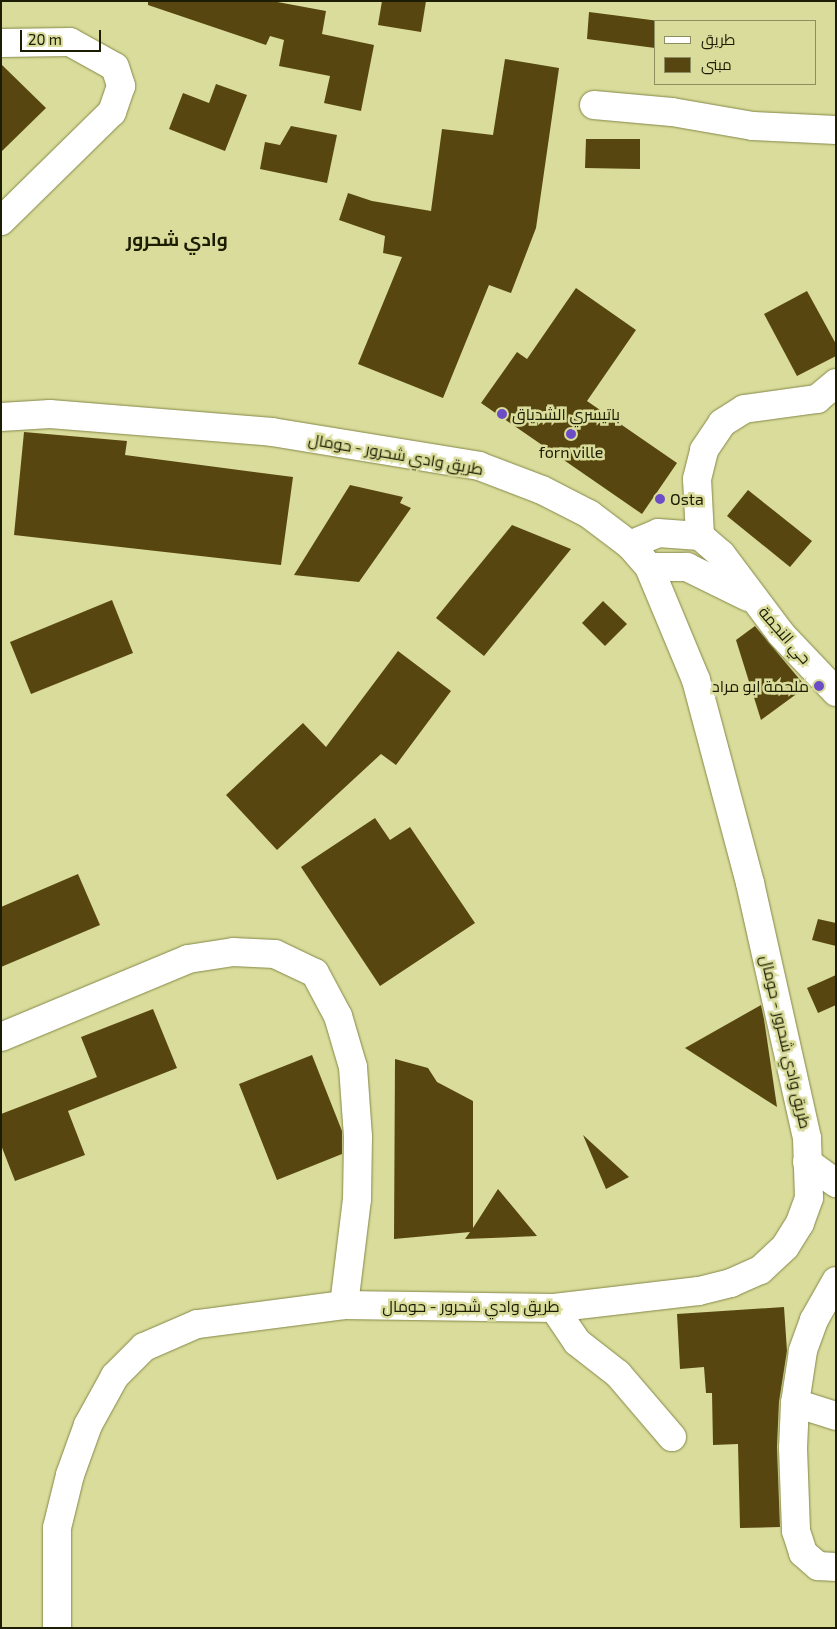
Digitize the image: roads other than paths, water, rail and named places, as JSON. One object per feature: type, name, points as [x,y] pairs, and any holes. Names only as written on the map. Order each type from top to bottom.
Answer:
[{"type":"street","points":[[1,43],[70,42],[115,67],[121,86],[112,112],[1,221]]},
{"type":"street","points":[[594,105],[672,112],[753,126],[836,130]]},
{"type":"street","points":[[630,544],[658,533],[700,536],[697,479],[704,450],[722,424],[744,409],[817,399],[836,383]]},
{"type":"street","name":"طريق وادي شحرور - حومال","points":[[1,417],[50,414],[272,432],[479,466],[542,490],[590,514],[630,544],[649,567],[672,616],[696,680],[747,873],[807,1138],[808,1198],[800,1223],[785,1247],[760,1270],[732,1283],[698,1291],[554,1308],[344,1305],[197,1324],[144,1347],[115,1376],[88,1425],[70,1475],[57,1528],[57,1628]]},
{"type":"street","name":"حي النجمة","points":[[700,536],[721,554],[754,600],[836,692]]},
{"type":"street","points":[[649,567],[687,567],[754,600]]},
{"type":"street","points":[[1,1037],[188,959],[233,952],[275,954],[314,973],[338,1016],[353,1067],[358,1137],[357,1199],[344,1305]]},
{"type":"street","points":[[807,1162],[836,1182]]},
{"type":"street","points":[[836,1281],[814,1320],[803,1352],[795,1403],[796,1531],[803,1553],[818,1566],[836,1567]]},
{"type":"street","points":[[554,1308],[577,1342],[618,1374],[672,1438]]},
{"type":"street","points":[[795,1403],[836,1416]]},
{"type":"place","name":"باتيسري الشدياق","points":[[502,414]]},
{"type":"place","name":"forn ville","points":[[571,434]]},
{"type":"place","name":"Osta","points":[[660,499]]},
{"type":"place","name":"ملحمة ابو مراد","points":[[819,686]]},
{"type":"district","name":"وادي شحرور","points":[[177,239]]}]
